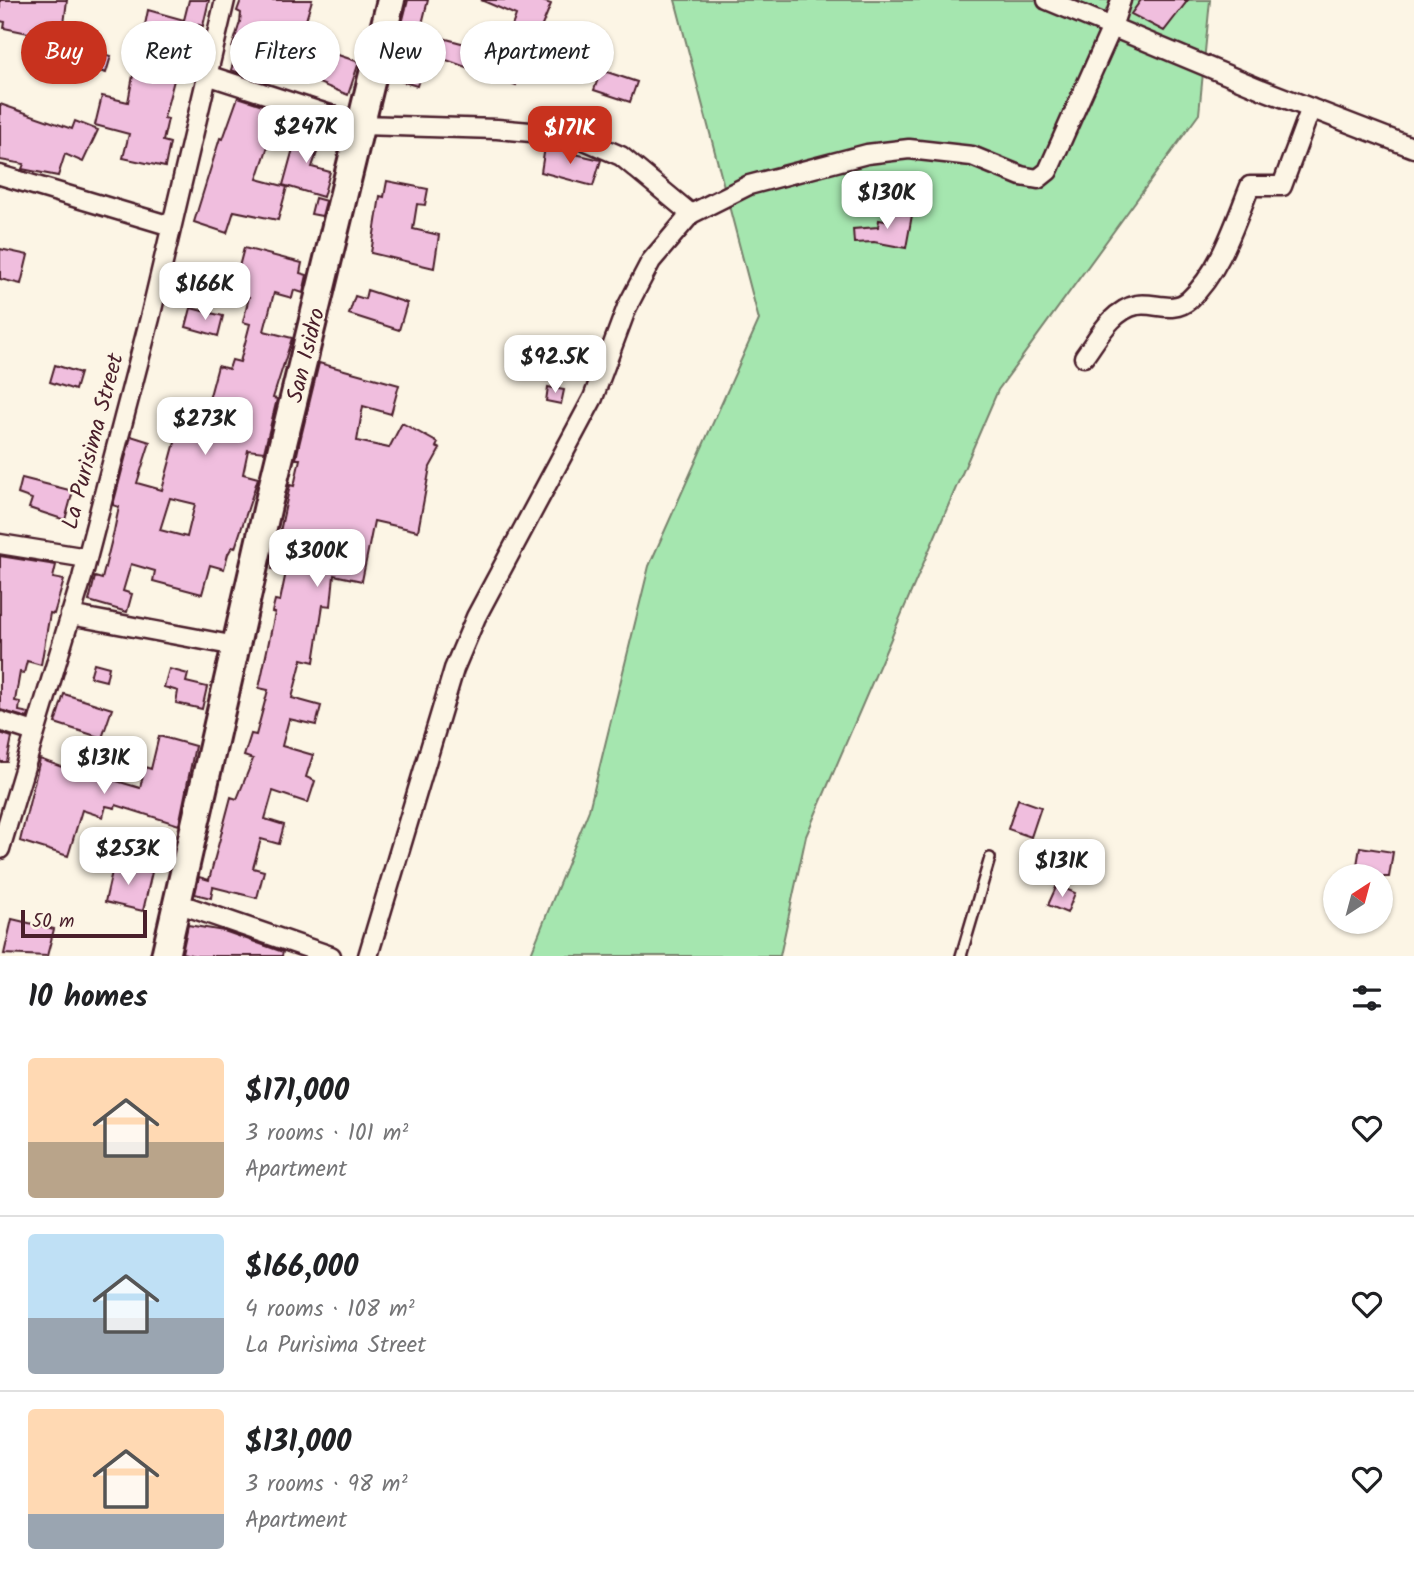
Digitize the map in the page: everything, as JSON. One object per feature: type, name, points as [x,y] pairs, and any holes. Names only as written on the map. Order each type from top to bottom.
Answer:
[{"type":"street","name":"La Purisima Street","points":[[216,38],[225,0]]},
{"type":"street","points":[[1047,0],[1414,148]]},
{"type":"street","points":[[368,956],[454,669],[476,617],[593,398],[627,306],[651,261],[691,214],[749,185],[867,154],[909,149],[972,156],[1021,176],[1038,178],[1048,171],[1112,27],[1121,0]]},
{"type":"street","name":"San Isidro","points":[[164,956],[361,125],[384,2]]},
{"type":"street","points":[[216,78],[361,125],[498,129],[575,136],[621,156],[691,214]]},
{"type":"street","name":"La Purisima Street","points":[[0,849],[87,558],[205,84]]},
{"type":"street","points":[[1084,357],[1113,318],[1137,305],[1173,308],[1189,300],[1224,252],[1250,186],[1282,186],[1311,108]]},
{"type":"street","points":[[0,175],[171,226]]},
{"type":"street","points":[[0,544],[87,558]]},
{"type":"street","points":[[71,615],[236,646]]},
{"type":"street","points":[[0,722],[34,732]]},
{"type":"street","points":[[177,903],[331,956]]},
{"type":"lane","points":[[961,956],[990,858]]},
{"type":"green space","points":[[675,0],[1210,0],[1199,114],[998,390],[806,836],[780,956],[530,956],[589,810],[649,566],[759,320]]},
{"type":"building","points":[[0,0],[67,0],[64,21],[21,21],[21,32],[4,28],[5,22],[0,21]]},
{"type":"building","points":[[189,0],[209,0],[204,21],[146,21],[148,10],[184,20]]},
{"type":"building","points":[[241,0],[312,0],[306,21],[240,21],[241,13],[237,11]]},
{"type":"building","points":[[408,0],[428,0],[423,21],[403,21]]},
{"type":"building","points":[[481,0],[540,0],[551,4],[544,21],[514,21],[516,15]]},
{"type":"building","points":[[1141,0],[1188,0],[1164,31],[1131,14]]},
{"type":"building","points":[[446,39],[460,43],[460,65],[446,60]]},
{"type":"building","points":[[340,56],[354,60],[354,77],[348,95],[321,84],[340,84]]},
{"type":"building","points":[[614,74],[637,82],[630,102],[594,90],[596,84],[614,84]]},
{"type":"building","points":[[131,84],[173,84],[164,118],[168,119],[163,141],[170,143],[165,167],[123,158],[129,134],[95,125],[102,96],[128,102]]},
{"type":"building","points":[[238,97],[275,109],[279,113],[257,179],[287,187],[278,220],[234,211],[227,233],[194,222],[220,138],[223,139]]},
{"type":"building","points":[[0,104],[72,129],[75,121],[98,130],[83,162],[65,154],[58,176],[22,169],[24,164],[0,160]]},
{"type":"building","points":[[299,127],[323,135],[312,167],[330,172],[323,197],[283,185]]},
{"type":"building","points":[[545,147],[601,160],[593,186],[541,172]]},
{"type":"building","points":[[387,181],[428,189],[425,205],[417,204],[413,229],[439,235],[434,268],[371,253],[380,196],[384,197]]},
{"type":"building","points":[[315,198],[326,201],[322,216],[311,214]]},
{"type":"building","points":[[887,211],[912,215],[906,248],[874,242],[854,243],[853,229],[878,227],[879,220],[885,221]]},
{"type":"building","points":[[244,248],[302,263],[300,273],[307,275],[303,293],[294,290],[292,298],[274,293],[264,331],[292,338],[273,398],[277,399],[264,452],[248,450],[243,474],[258,478],[235,548],[232,547],[228,554],[224,569],[210,565],[202,594],[153,581],[155,571],[131,564],[123,591],[132,594],[127,612],[89,601],[95,577],[102,579],[119,507],[113,505],[131,436],[150,442],[137,483],[162,490],[183,413],[204,418],[218,366],[229,369],[232,360],[240,362],[250,324],[243,322],[249,297],[232,293]],"holes":[[[170,498],[195,504],[187,537],[160,530]]]},
{"type":"building","points":[[0,249],[28,255],[21,284],[0,279]]},
{"type":"building","points":[[367,290],[407,303],[399,330],[349,314],[355,296],[365,299]]},
{"type":"building","points":[[191,308],[223,316],[218,336],[186,327]]},
{"type":"building","points":[[319,363],[399,385],[391,414],[363,406],[357,441],[389,448],[402,423],[438,443],[436,447],[440,449],[430,467],[418,531],[374,521],[362,581],[334,575],[331,606],[323,605],[314,662],[302,659],[292,698],[321,706],[316,725],[289,719],[282,746],[313,755],[306,777],[315,781],[308,803],[273,791],[265,819],[284,825],[279,844],[261,839],[253,868],[264,871],[257,898],[213,887],[211,898],[195,894],[199,877],[209,880],[231,797],[237,799],[253,759],[244,756],[251,734],[256,735],[268,690],[259,688],[275,613],[272,612],[275,600],[280,601],[286,572],[272,569],[290,485],[294,486],[300,459],[296,459]]},
{"type":"building","points":[[55,365],[80,373],[75,390],[50,382]]},
{"type":"building","points":[[548,387],[564,390],[561,404],[546,401]]},
{"type":"building","points":[[22,478],[73,491],[65,520],[29,508],[32,499],[18,494]]},
{"type":"building","points":[[0,556],[56,565],[53,578],[64,580],[54,614],[50,613],[41,665],[27,661],[24,673],[20,672],[15,701],[20,702],[19,711],[29,713],[28,718],[0,710]]},
{"type":"building","points":[[94,663],[109,667],[106,681],[90,677]]},
{"type":"building","points":[[169,669],[188,674],[186,682],[207,687],[202,709],[176,703],[178,691],[164,687]]},
{"type":"building","points":[[64,694],[112,709],[102,738],[55,723]]},
{"type":"building","points":[[0,733],[12,737],[7,762],[0,762]]},
{"type":"building","points":[[159,736],[195,746],[179,825],[116,805],[115,808],[106,806],[103,817],[82,810],[68,856],[20,841],[40,759],[92,778],[93,774],[140,788],[145,767],[151,769]]},
{"type":"building","points":[[1018,799],[1041,807],[1031,837],[1008,829]]},
{"type":"building","points":[[1360,847],[1393,852],[1391,864],[1357,864]]},
{"type":"building","points":[[114,863],[152,872],[143,911],[105,902]]},
{"type":"building","points":[[1057,885],[1075,893],[1067,913],[1048,905]]},
{"type":"building","points":[[12,919],[54,929],[47,956],[4,954]]},
{"type":"building","points":[[188,925],[224,931],[283,952],[282,956],[196,956],[182,953]]}]
